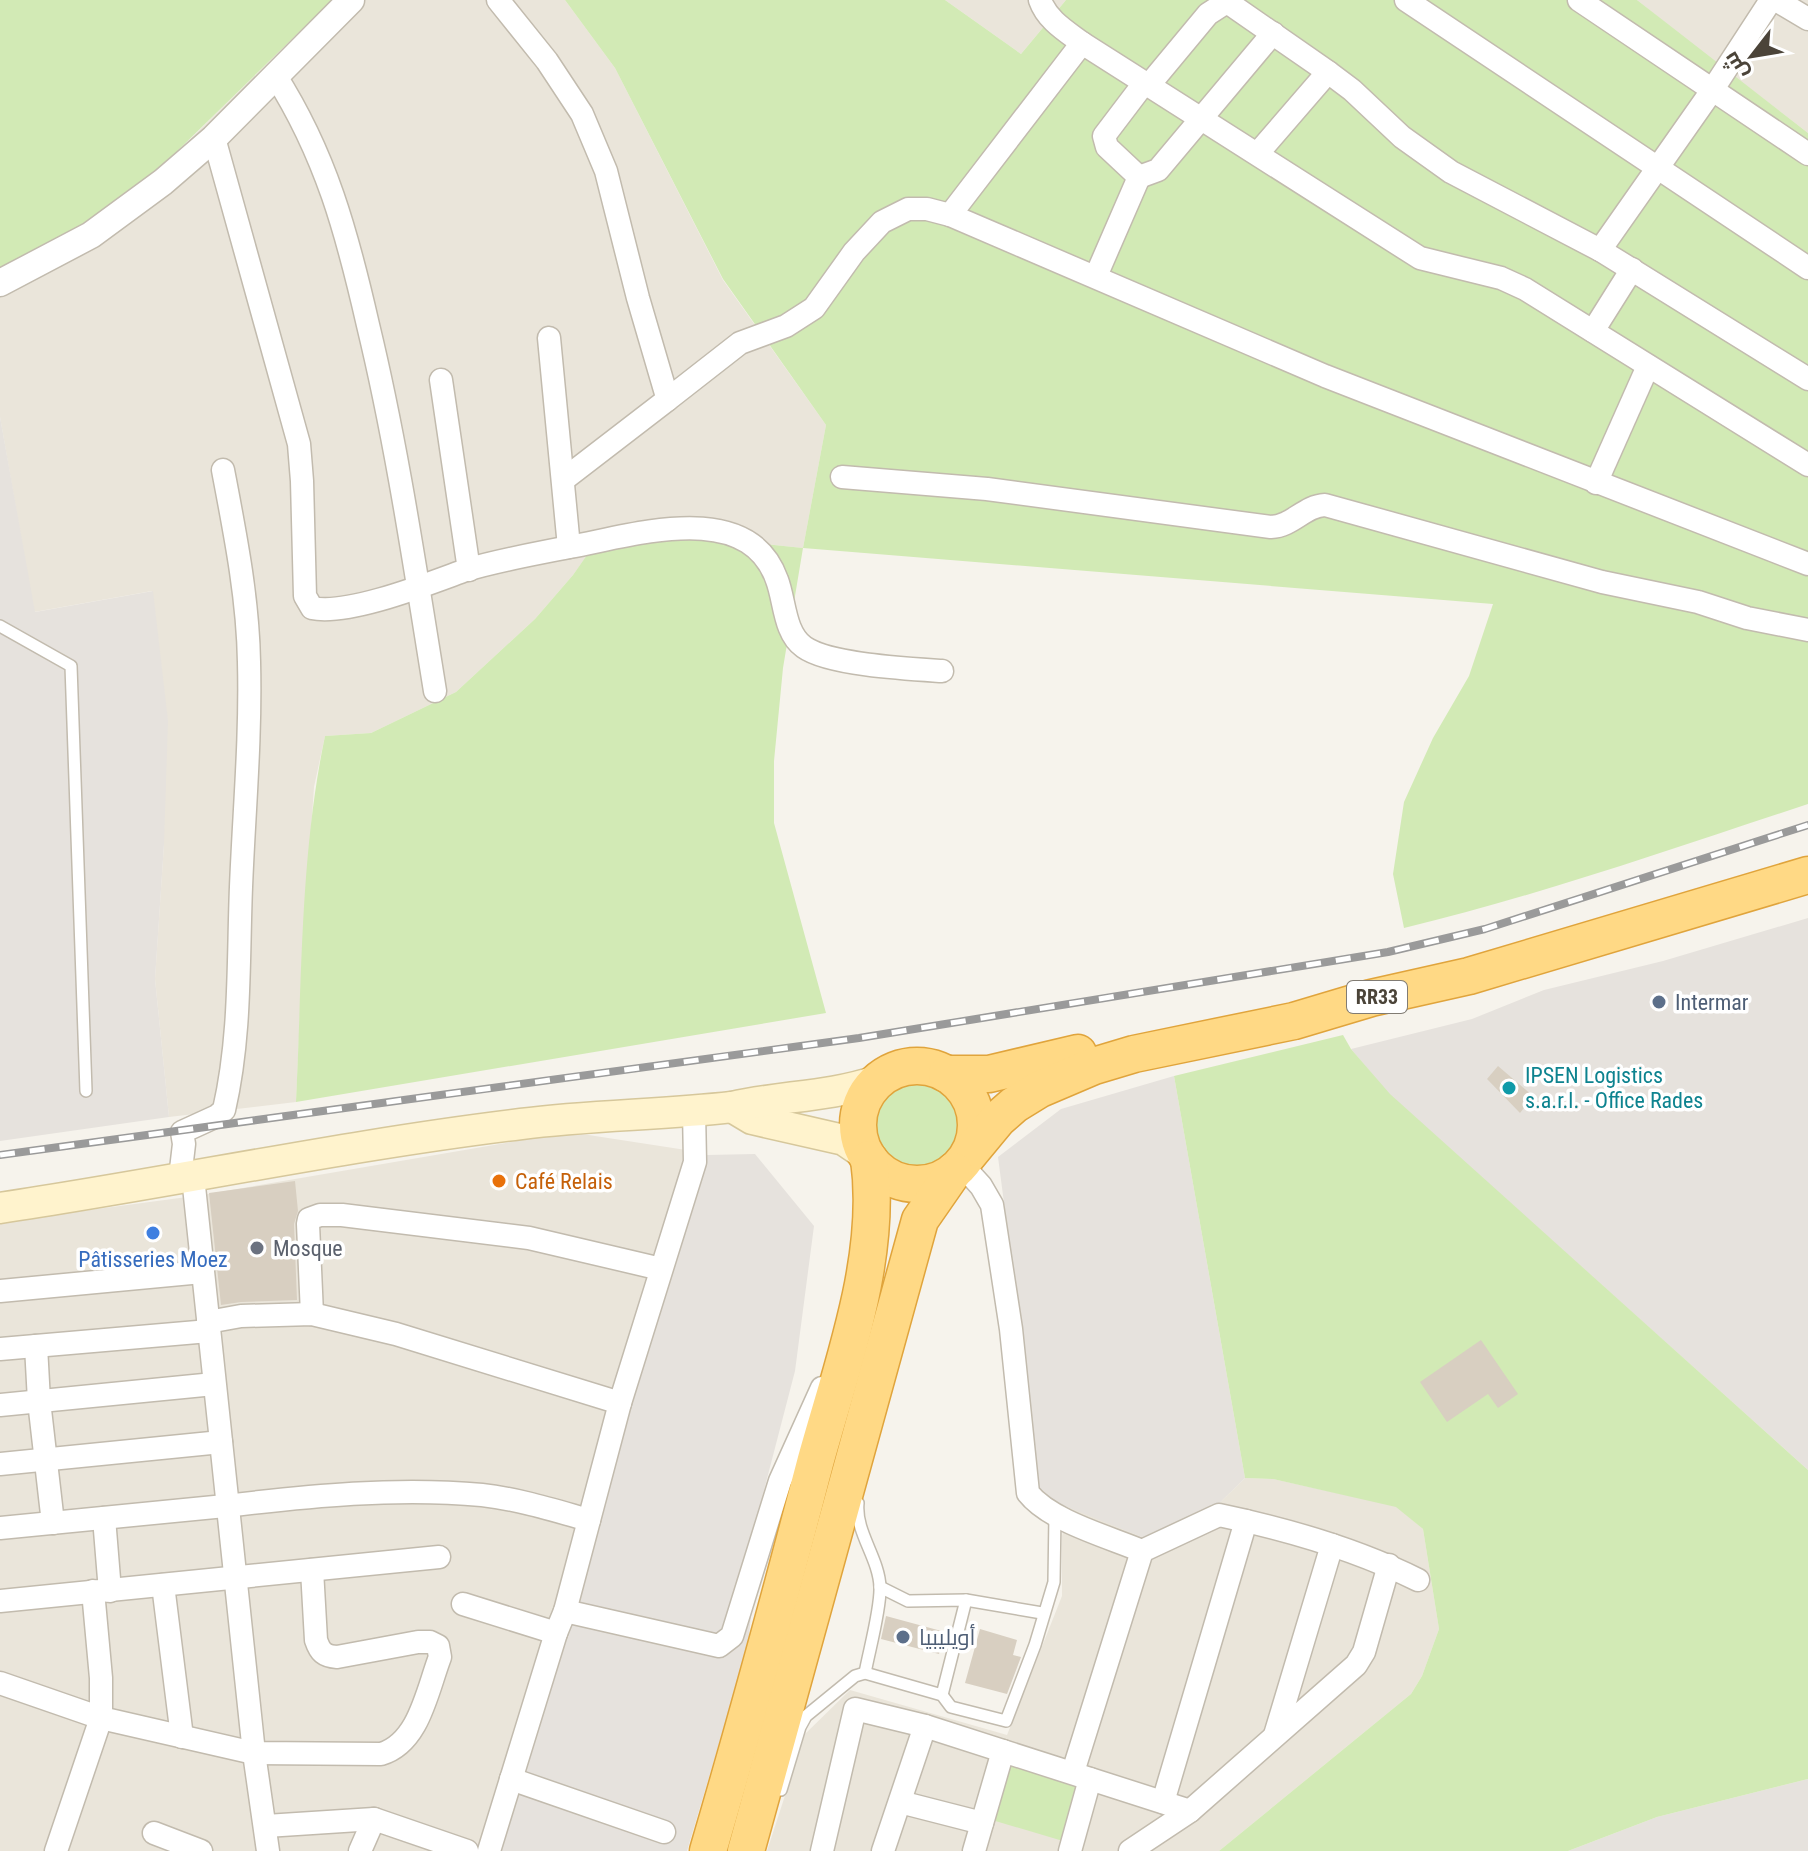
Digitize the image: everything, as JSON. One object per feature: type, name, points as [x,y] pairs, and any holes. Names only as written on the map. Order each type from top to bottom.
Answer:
[{"type":"highway","name":"RR33","points":[[876,1081],[910,1066],[936,1069],[947,1074],[989,1074],[1019,1069],[1131,1037],[1291,1005],[1358,983],[1469,963],[1808,856]]},
{"type":"highway","name":"RR33","points":[[867,1157],[889,1178],[916,1185],[943,1179],[1014,1105],[1040,1089],[1094,1066],[1134,1054],[1294,1021],[1371,998],[1469,976],[1808,875]]},
{"type":"highway","points":[[753,1842],[920,1220],[961,1163],[975,1137],[976,1119],[971,1101],[961,1086],[947,1074]]},
{"type":"highway","points":[[708,1851],[746,1723],[856,1310],[873,1215],[873,1188],[857,1126],[859,1110],[876,1081]]},
{"type":"main road","name":"RR33","points":[[0,1208],[312,1154],[518,1124],[732,1107],[837,1093],[876,1081]]},
{"type":"main road","name":"RR33","points":[[732,1107],[752,1119],[844,1140],[867,1157]]},
{"type":"street","points":[[0,283],[91,235],[163,182],[214,138],[351,0]]},
{"type":"street","points":[[498,0],[547,61],[582,114],[606,171],[667,400]]},
{"type":"street","points":[[1040,0],[1055,23],[1082,43],[1420,258],[1501,278],[1525,289],[1808,465]]},
{"type":"street","points":[[1406,0],[1808,268]]},
{"type":"street","points":[[1579,0],[1808,154]]},
{"type":"street","points":[[1600,250],[1774,0],[1808,19]]},
{"type":"street","points":[[1139,177],[1107,147],[1103,139],[1208,14],[1226,1],[1352,90],[1402,137],[1451,172],[1600,250],[1808,379]]},
{"type":"street","points":[[1096,276],[1139,177],[1158,170],[1273,33]]},
{"type":"street","points":[[950,215],[1082,43]]},
{"type":"street","points":[[1258,153],[1328,72]]},
{"type":"street","points":[[275,75],[300,114],[325,169],[357,279],[387,402],[435,691]]},
{"type":"street","points":[[214,138],[299,444],[305,596],[312,608],[321,610],[418,589],[469,570],[569,547],[688,527],[715,529],[750,545],[773,569],[786,615],[795,637],[804,647],[837,658],[942,671]]},
{"type":"street","points":[[563,480],[740,343],[786,326],[814,308],[854,252],[882,222],[908,209],[927,209],[950,215],[1096,276],[1325,376],[1808,564]]},
{"type":"street","points":[[1593,331],[1632,269]]},
{"type":"street","points":[[549,338],[569,547]]},
{"type":"street","points":[[1596,483],[1648,366]]},
{"type":"street","points":[[441,380],[469,570]]},
{"type":"street","points":[[223,470],[235,534],[249,659],[250,734],[241,883],[237,1037],[224,1110],[182,1132],[186,1177],[202,1272],[254,1753],[268,1851]]},
{"type":"street","points":[[842,477],[987,489],[1271,527],[1282,526],[1316,505],[1342,507],[1602,582],[1808,630]]},
{"type":"street","points":[[489,1851],[565,1611],[620,1403],[695,1162],[694,1111]]},
{"type":"street","points":[[961,1163],[981,1186],[992,1205],[1011,1329],[1028,1493],[1037,1503],[1055,1514],[1142,1551],[1219,1515],[1332,1545],[1389,1565],[1418,1580]]},
{"type":"street","points":[[312,1314],[308,1224],[309,1219],[320,1215],[419,1223],[529,1238],[661,1269]]},
{"type":"street","points":[[0,1291],[202,1272]]},
{"type":"street","points":[[565,1611],[719,1646],[732,1636],[780,1481],[856,1310]]},
{"type":"street","points":[[0,1349],[208,1326],[241,1316],[312,1314],[396,1334],[620,1403]]},
{"type":"street","points":[[36,1346],[53,1523]]},
{"type":"street","points":[[0,1405],[214,1384]]},
{"type":"street","points":[[0,1464],[221,1442]]},
{"type":"street","points":[[0,1528],[347,1494],[431,1492],[523,1501],[589,1520]]},
{"type":"street","points":[[56,1851],[101,1718],[104,1518]]},
{"type":"street","points":[[1163,1802],[1246,1521]]},
{"type":"street","points":[[1275,1736],[1332,1545]]},
{"type":"street","points":[[1070,1851],[1082,1775],[1142,1551]]},
{"type":"street","points":[[0,1601],[439,1557]]},
{"type":"street","points":[[1130,1851],[1190,1811],[1356,1665],[1364,1652],[1389,1565]]},
{"type":"street","points":[[0,1683],[101,1718],[254,1753],[381,1754],[396,1749],[414,1725],[440,1657],[438,1646],[418,1642],[337,1657],[326,1656],[316,1640],[312,1570]]},
{"type":"street","points":[[163,1585],[182,1737]]},
{"type":"street","points":[[463,1604],[556,1633]]},
{"type":"street","points":[[822,1851],[855,1709],[925,1726],[1190,1811]]},
{"type":"street","points":[[883,1851],[925,1726]]},
{"type":"street","points":[[974,1851],[1003,1751]]},
{"type":"street","points":[[511,1779],[664,1832]]},
{"type":"street","points":[[900,1802],[982,1823]]},
{"type":"street","points":[[266,1826],[374,1819],[467,1851]]},
{"type":"street","points":[[360,1851],[374,1819]]},
{"type":"street","points":[[154,1833],[201,1851]]},
{"type":"lane","points":[[0,626],[71,666],[86,1091]]},
{"type":"lane","points":[[871,1447],[873,1390]]},
{"type":"lane","points":[[862,1487],[857,1506],[858,1519],[880,1587],[865,1673]]},
{"type":"lane","points":[[778,1801],[806,1716],[855,1676],[865,1673],[942,1695],[951,1707],[1006,1721],[1035,1645],[1042,1613],[1054,1582],[1055,1514]]},
{"type":"lane","points":[[880,1587],[908,1601],[966,1600],[1042,1613]]},
{"type":"lane","points":[[942,1695],[966,1600]]},
{"type":"shaded area","points":[[332,0],[565,0],[615,68],[723,280],[826,425],[803,548],[607,528],[573,575],[535,619],[456,692],[371,733],[325,736],[314,787],[296,1102],[169,1117],[155,979],[164,844],[152,591],[34,612],[0,417],[0,277],[176,153]]},
{"type":"shaded area","points":[[945,0],[1066,0],[1021,54]]},
{"type":"shaded area","points":[[1637,0],[1808,0],[1808,133],[1702,52]]},
{"type":"shaded area","points":[[0,417],[35,612],[153,591],[168,721],[155,979],[169,1117],[0,1141]]},
{"type":"shaded area","points":[[1808,918],[1808,1470],[1389,1094],[1351,1049],[1472,1019],[1544,990],[1663,961]]},
{"type":"shaded area","points":[[1174,1076],[1245,1478],[1193,1529],[1149,1540],[1043,1497],[1038,1491],[1028,1386],[998,1157],[1061,1109]]},
{"type":"shaded area","points":[[569,1132],[686,1150],[484,1851],[0,1851],[0,1222],[202,1195]]},
{"type":"shaded area","points":[[686,1150],[707,1155],[755,1154],[814,1226],[795,1371],[763,1494],[748,1646],[687,1851],[484,1851]]},
{"type":"shaded area","points":[[1245,1478],[1273,1479],[1396,1506],[1423,1529],[1439,1629],[1422,1676],[1411,1694],[1219,1851],[767,1851],[805,1734],[850,1690],[1007,1735],[1062,1596],[1062,1536],[1069,1506],[1149,1540],[1193,1529]]},
{"type":"shaded area","points":[[1808,1779],[1808,1851],[1568,1851],[1657,1817]]},
{"type":"green space","points":[[0,0],[332,0],[125,202],[0,277]]},
{"type":"green space","points":[[565,0],[945,0],[1021,54],[1066,0],[1637,0],[1808,133],[1808,804],[1557,886],[1404,928],[1393,874],[1404,802],[1433,738],[1469,676],[1493,604],[803,548],[826,425],[723,279],[615,68]]},
{"type":"green space","points":[[606,528],[803,548],[783,668],[774,761],[774,823],[826,1013],[296,1102],[306,872],[325,736],[371,733],[456,692],[535,619],[573,575]]},
{"type":"green space","points":[[1343,1035],[1351,1049],[1390,1094],[1808,1470],[1808,1779],[1657,1817],[1568,1851],[1219,1851],[1411,1694],[1422,1676],[1439,1629],[1423,1529],[1396,1507],[1273,1479],[1245,1478],[1174,1076]]},
{"type":"green space","points":[[915,1083],[931,1086],[945,1095],[954,1109],[957,1125],[954,1141],[945,1155],[931,1164],[915,1167],[899,1164],[885,1155],[876,1141],[873,1125],[876,1109],[885,1095],[899,1086]]},
{"type":"green space","points":[[1007,1765],[1079,1786],[1063,1841],[992,1820]]},
{"type":"building","name":"IPSEN Logistics s.a.r.l. - Office Rades","points":[[1498,1066],[1533,1096],[1520,1113],[1487,1079]]},
{"type":"building","name":"Mosque","points":[[295,1181],[298,1211],[294,1224],[297,1300],[221,1305],[209,1193]]},
{"type":"building","points":[[1481,1340],[1518,1394],[1498,1408],[1488,1394],[1447,1422],[1420,1382]]},
{"type":"building","points":[[886,1616],[945,1632],[939,1654],[881,1639]]},
{"type":"building","points":[[980,1629],[1017,1640],[1013,1655],[1021,1657],[1007,1694],[965,1683]]},
{"type":"railway","points":[[0,1155],[859,1038],[1388,952],[1485,929],[1808,825]]},
{"type":"place","name":"Intermar","points":[[1659,1002]]},
{"type":"place","name":"IPSEN Logistics s.a.r.l. - Office Rades","points":[[1509,1088]]},
{"type":"place","name":"Café Relais","points":[[499,1181]]},
{"type":"place","name":"Pâtisseries Moez","points":[[153,1233]]},
{"type":"place","name":"Mosque","points":[[257,1248]]},
{"type":"place","name":"أويليبيا","points":[[903,1637]]}]
